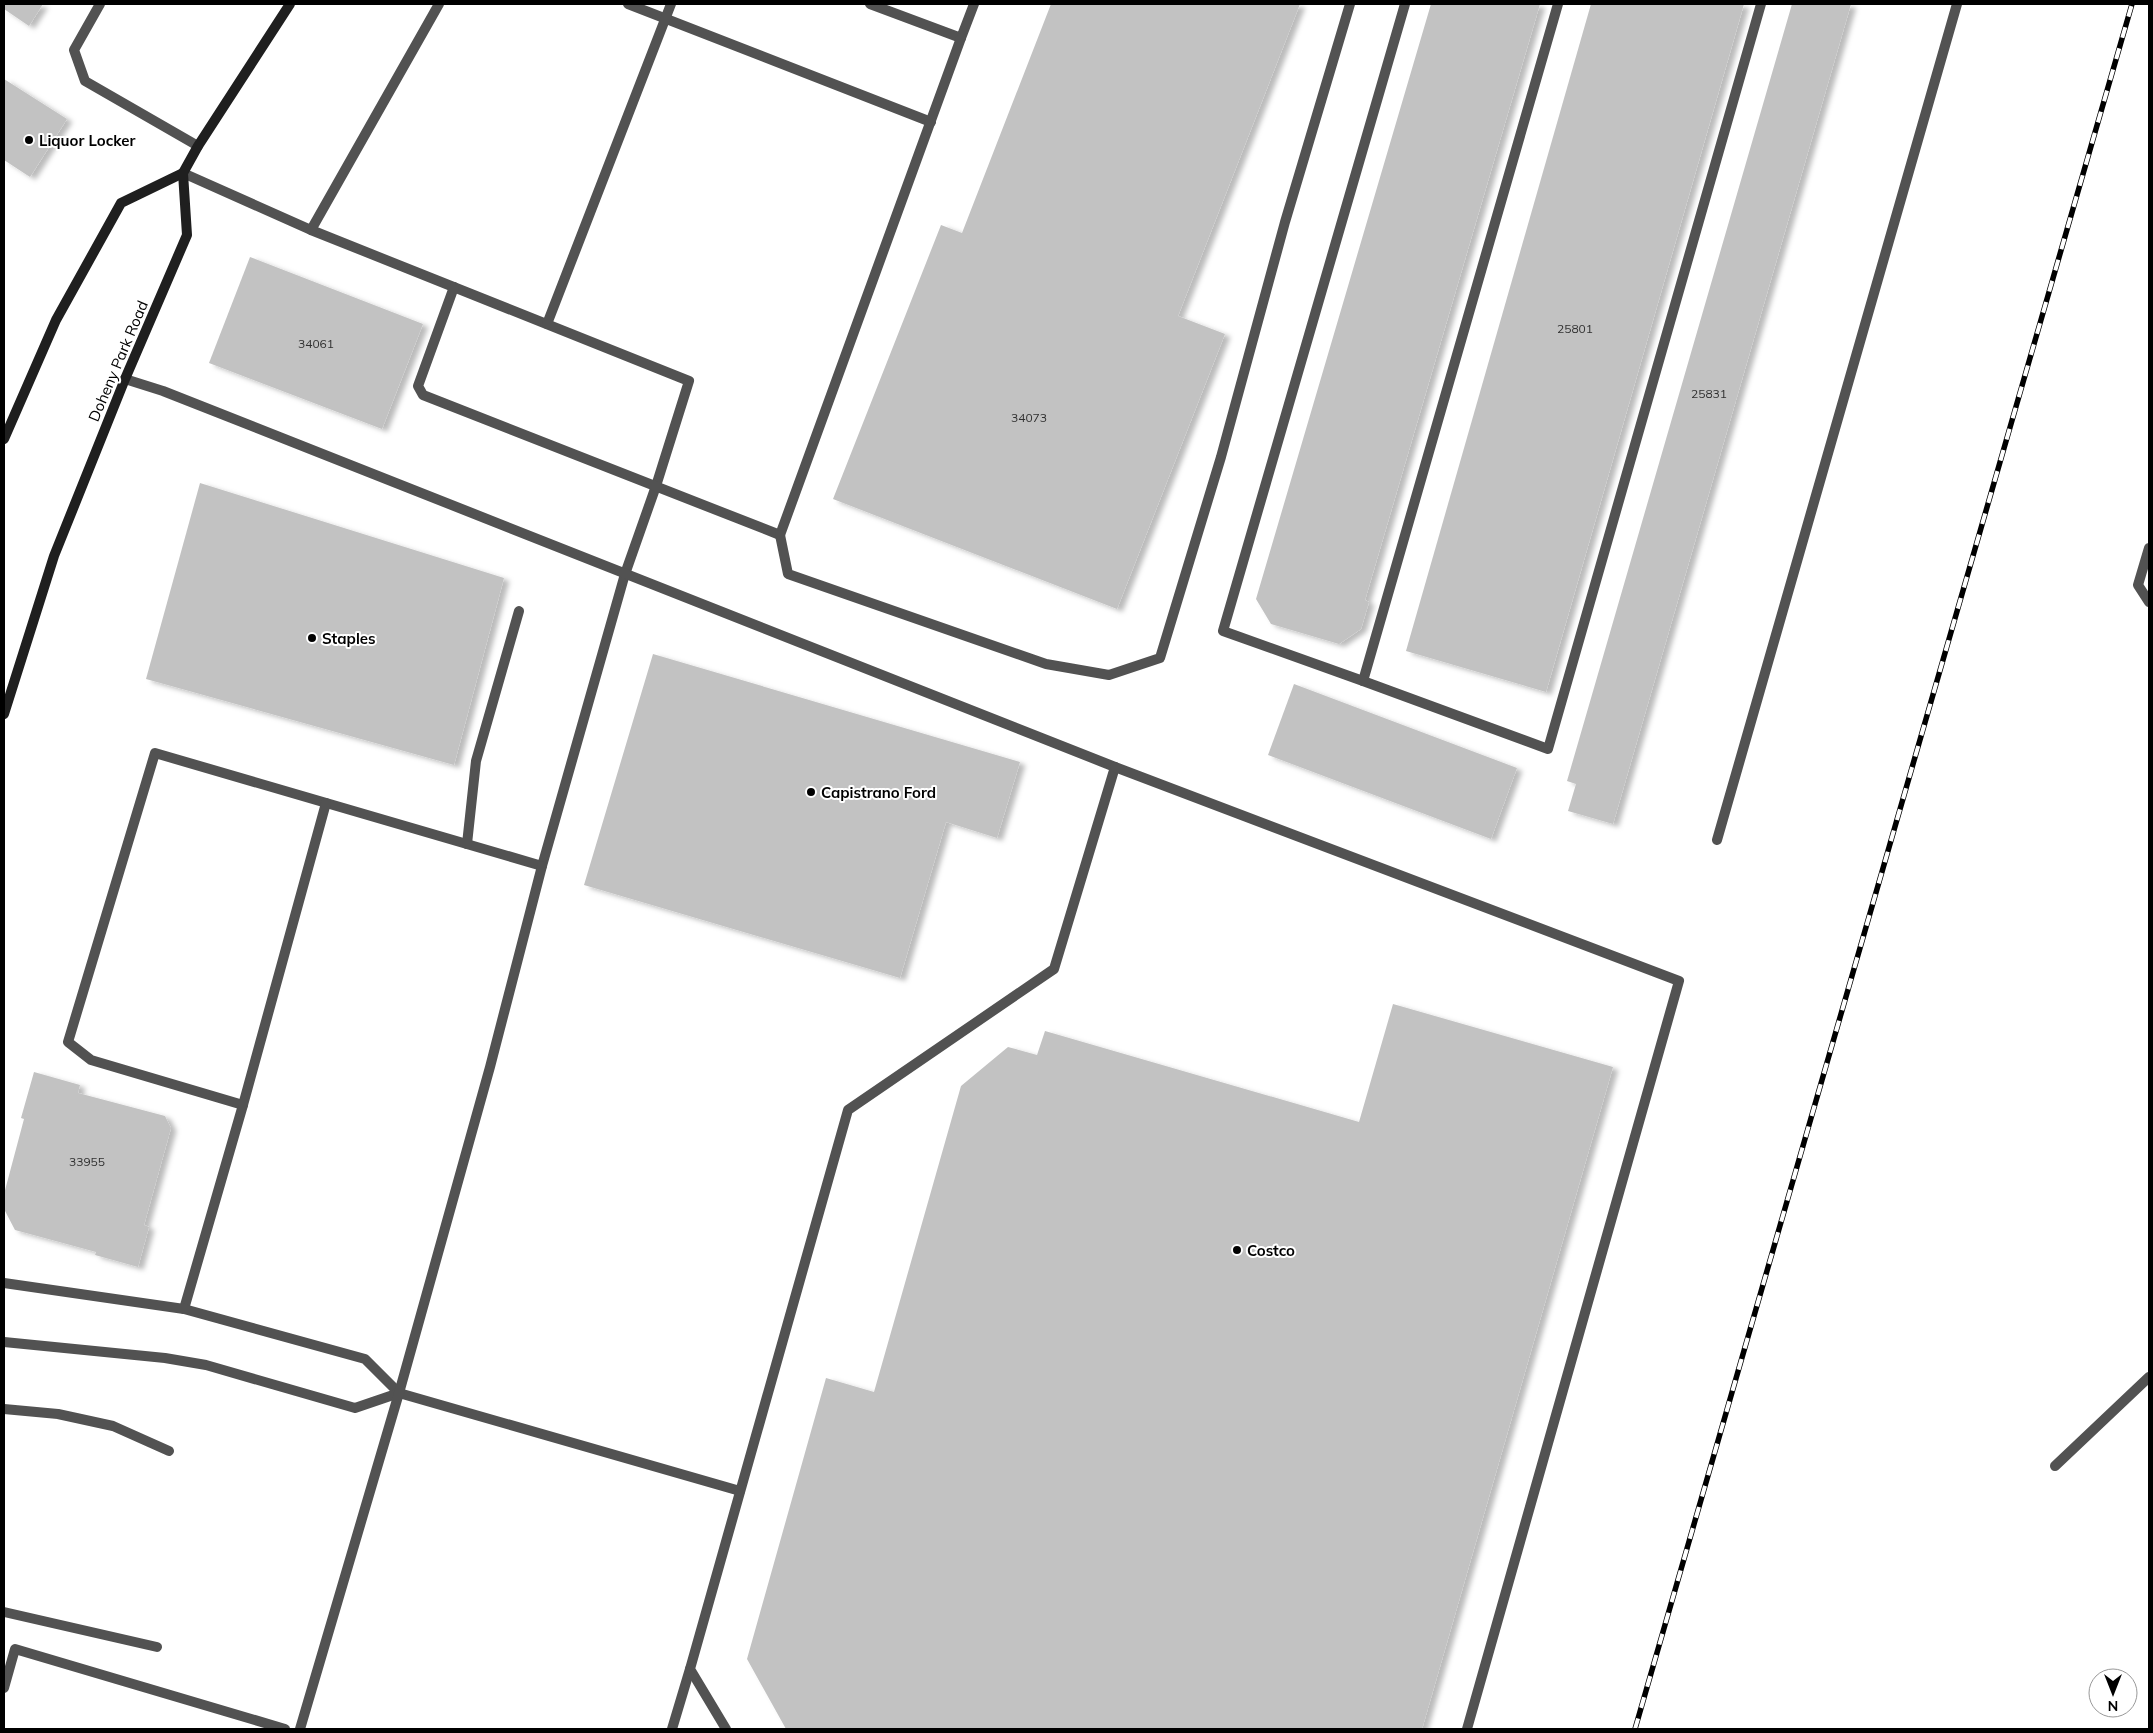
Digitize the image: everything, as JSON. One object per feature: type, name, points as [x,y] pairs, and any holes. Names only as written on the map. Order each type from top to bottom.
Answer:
[{"type":"main road","points":[[4,439],[56,320],[121,203],[183,173],[198,146],[290,4]]},
{"type":"main road","name":"Doheny Park Road","points":[[4,714],[54,556],[125,379],[187,235],[183,173]]},
{"type":"lane","points":[[100,4],[74,50],[85,81],[198,146]]},
{"type":"lane","points":[[311,230],[439,4]]},
{"type":"lane","points":[[628,4],[931,122]]},
{"type":"lane","points":[[547,324],[670,4]]},
{"type":"lane","points":[[870,4],[961,38]]},
{"type":"lane","points":[[974,4],[780,535],[788,574],[1046,664],[1109,674],[1160,658],[1221,457],[1285,222],[1350,4]]},
{"type":"lane","points":[[1405,4],[1223,631],[1548,750],[1761,4]]},
{"type":"lane","points":[[1363,681],[1558,4]]},
{"type":"lane","points":[[1717,840],[1957,4]]},
{"type":"lane","points":[[183,173],[311,230],[689,381],[656,486],[625,574],[542,866],[492,1058],[399,1393],[300,1729]]},
{"type":"lane","points":[[454,287],[418,386],[424,395],[780,535]]},
{"type":"lane","points":[[125,379],[163,391],[1115,767],[1678,981],[1467,1729]]},
{"type":"lane","points":[[2149,548],[2138,585],[2149,602]]},
{"type":"lane","points":[[467,844],[476,761],[519,612]]},
{"type":"lane","points":[[243,1105],[91,1060],[68,1042],[155,753],[542,866]]},
{"type":"lane","points":[[672,1729],[848,1110],[1054,969],[1115,767]]},
{"type":"lane","points":[[184,1309],[243,1105],[326,803]]},
{"type":"lane","points":[[4,1283],[184,1309],[364,1359],[399,1393],[740,1491]]},
{"type":"lane","points":[[4,1342],[166,1358],[206,1364],[355,1408],[399,1393]]},
{"type":"lane","points":[[2055,1466],[2149,1377]]},
{"type":"lane","points":[[4,1409],[58,1414],[113,1426],[169,1452]]},
{"type":"lane","points":[[4,1612],[157,1647]]},
{"type":"lane","points":[[4,1688],[15,1649],[285,1729]]},
{"type":"lane","points":[[690,1669],[726,1729]]},
{"type":"building","points":[[4,4],[43,4],[29,26],[4,9]]},
{"type":"building","points":[[1051,4],[1300,4],[1178,316],[1225,334],[1117,609],[833,499],[941,225],[962,233]]},
{"type":"building","points":[[1431,4],[1540,4],[1365,600],[1369,602],[1361,629],[1339,644],[1271,624],[1256,599]]},
{"type":"building","points":[[1591,4],[1744,4],[1546,692],[1406,651]]},
{"type":"building","points":[[1792,4],[1851,4],[1613,824],[1568,811],[1576,784],[1567,781]]},
{"type":"building","name":"Liquor Locker","points":[[4,79],[67,119],[30,177],[4,160]]},
{"type":"building","points":[[250,257],[423,324],[382,429],[209,363]]},
{"type":"building","points":[[200,483],[504,578],[454,765],[146,679]]},
{"type":"building","name":"Capistrano Ford","points":[[653,654],[1020,762],[997,838],[946,822],[900,978],[584,885]]},
{"type":"building","points":[[1294,684],[1517,768],[1491,839],[1268,755]]},
{"type":"building","name":"Costco","points":[[1393,1004],[1613,1067],[1422,1729],[786,1729],[747,1659],[826,1378],[874,1392],[961,1086],[1008,1047],[1037,1055],[1045,1031],[1359,1122]]},
{"type":"building","points":[[34,1072],[80,1085],[78,1093],[165,1116],[171,1128],[144,1225],[149,1227],[138,1267],[95,1255],[96,1252],[15,1230],[4,1209],[4,1194],[24,1119],[21,1118]]},
{"type":"railway","points":[[1635,1729],[2132,4]]},
{"type":"place","name":"Liquor Locker","points":[[29,140]]},
{"type":"place","name":"Staples","points":[[312,638]]},
{"type":"place","name":"Capistrano Ford","points":[[811,792]]},
{"type":"place","name":"Costco","points":[[1237,1250]]}]
